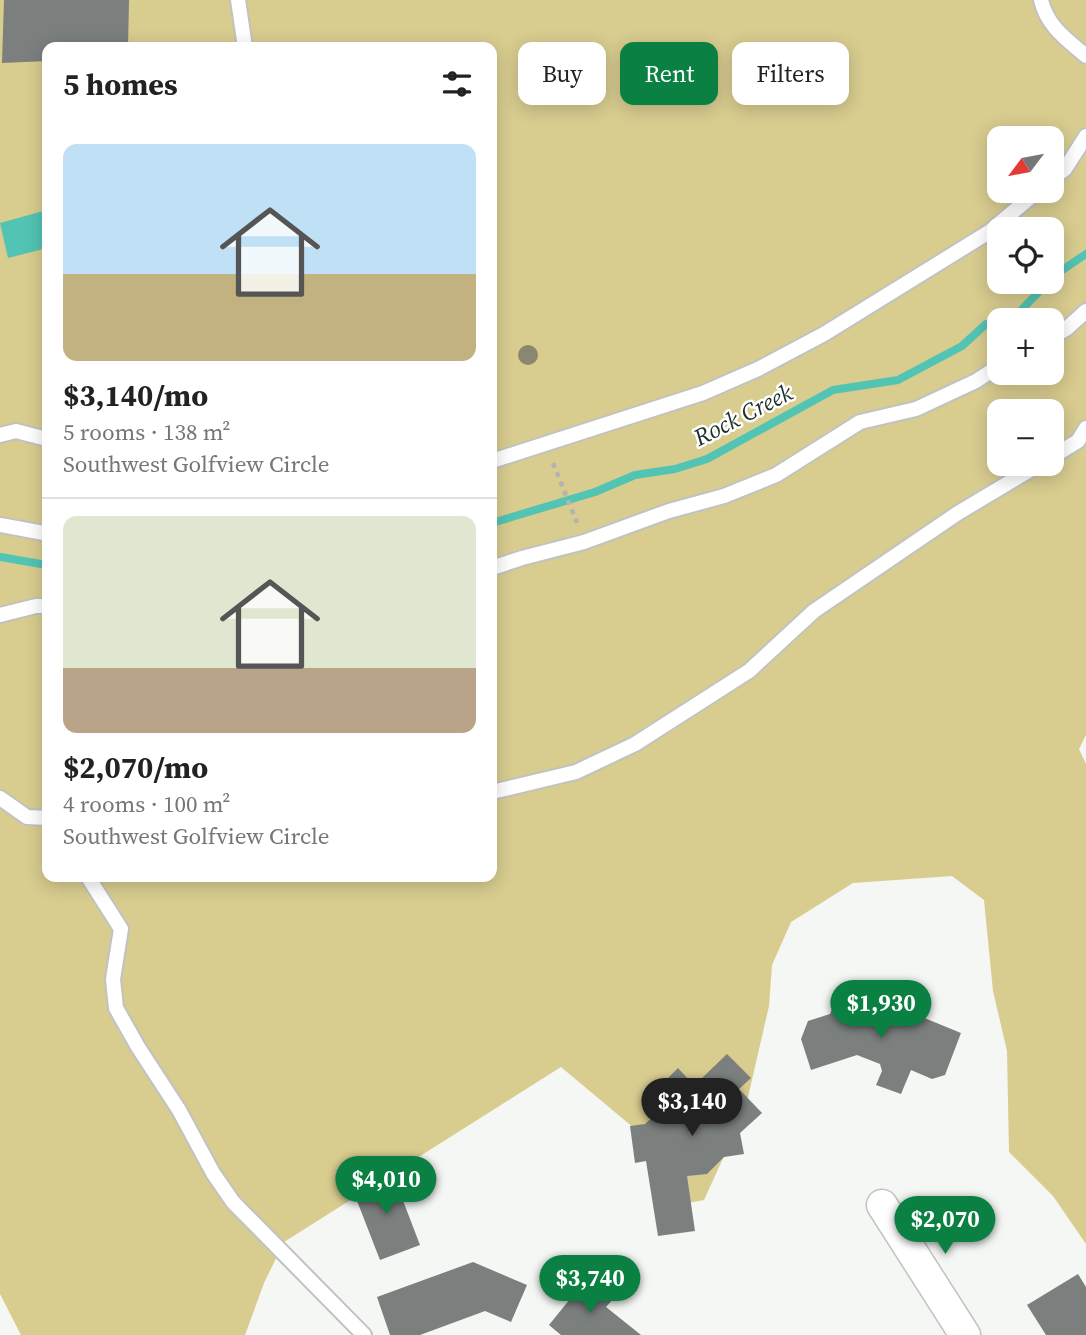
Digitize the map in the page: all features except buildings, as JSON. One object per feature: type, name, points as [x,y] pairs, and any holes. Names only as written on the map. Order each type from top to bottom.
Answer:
[{"type":"street","points":[[882,1205],[965,1335]]},
{"type":"lane","points":[[238,0],[244,42]]},
{"type":"lane","points":[[1041,0],[1044,15],[1056,31],[1086,56]]},
{"type":"lane","points":[[1064,170],[1086,136]]},
{"type":"lane","points":[[497,459],[703,393],[758,369],[824,334],[989,232],[1024,203]]},
{"type":"lane","points":[[1064,331],[1086,312]]},
{"type":"lane","points":[[497,566],[584,542],[724,496],[776,475],[860,422],[916,409],[987,374]]},
{"type":"lane","points":[[1064,450],[1078,441],[1086,428]]},
{"type":"lane","points":[[0,435],[16,430],[42,438]]},
{"type":"lane","points":[[497,791],[576,772],[635,744],[749,671],[814,611],[958,513],[1020,476]]},
{"type":"lane","points":[[0,525],[42,533]]},
{"type":"lane","points":[[0,615],[42,606]]},
{"type":"lane","points":[[0,798],[27,817],[42,818]]},
{"type":"lane","points":[[91,882],[121,929],[113,979],[116,1008],[179,1110],[213,1173],[250,1222],[299,1267],[364,1335]]},
{"type":"path","points":[[558,478],[575,516]]},
{"type":"shaded area","points":[[0,0],[1086,0],[1086,735],[1079,749],[1086,764],[1086,1244],[1053,1196],[1009,1152],[1007,1051],[993,991],[984,900],[952,876],[853,883],[791,922],[772,965],[769,1006],[745,1110],[704,1200],[682,1204],[647,1139],[561,1067],[284,1242],[264,1283],[245,1335],[21,1335],[0,1294]]},
{"type":"water","points":[[42,211],[42,249],[8,258],[0,223]]},
{"type":"waterway","name":"Rock Creek","points":[[1064,269],[1086,254]]},
{"type":"waterway","name":"Rock Creek","points":[[1023,308],[1037,294]]},
{"type":"waterway","name":"Rock Creek","points":[[497,521],[595,492],[635,475],[675,469],[707,459],[833,390],[898,380],[962,346],[987,324]]},
{"type":"waterway","name":"Rock Creek","points":[[0,557],[42,564]]}]
